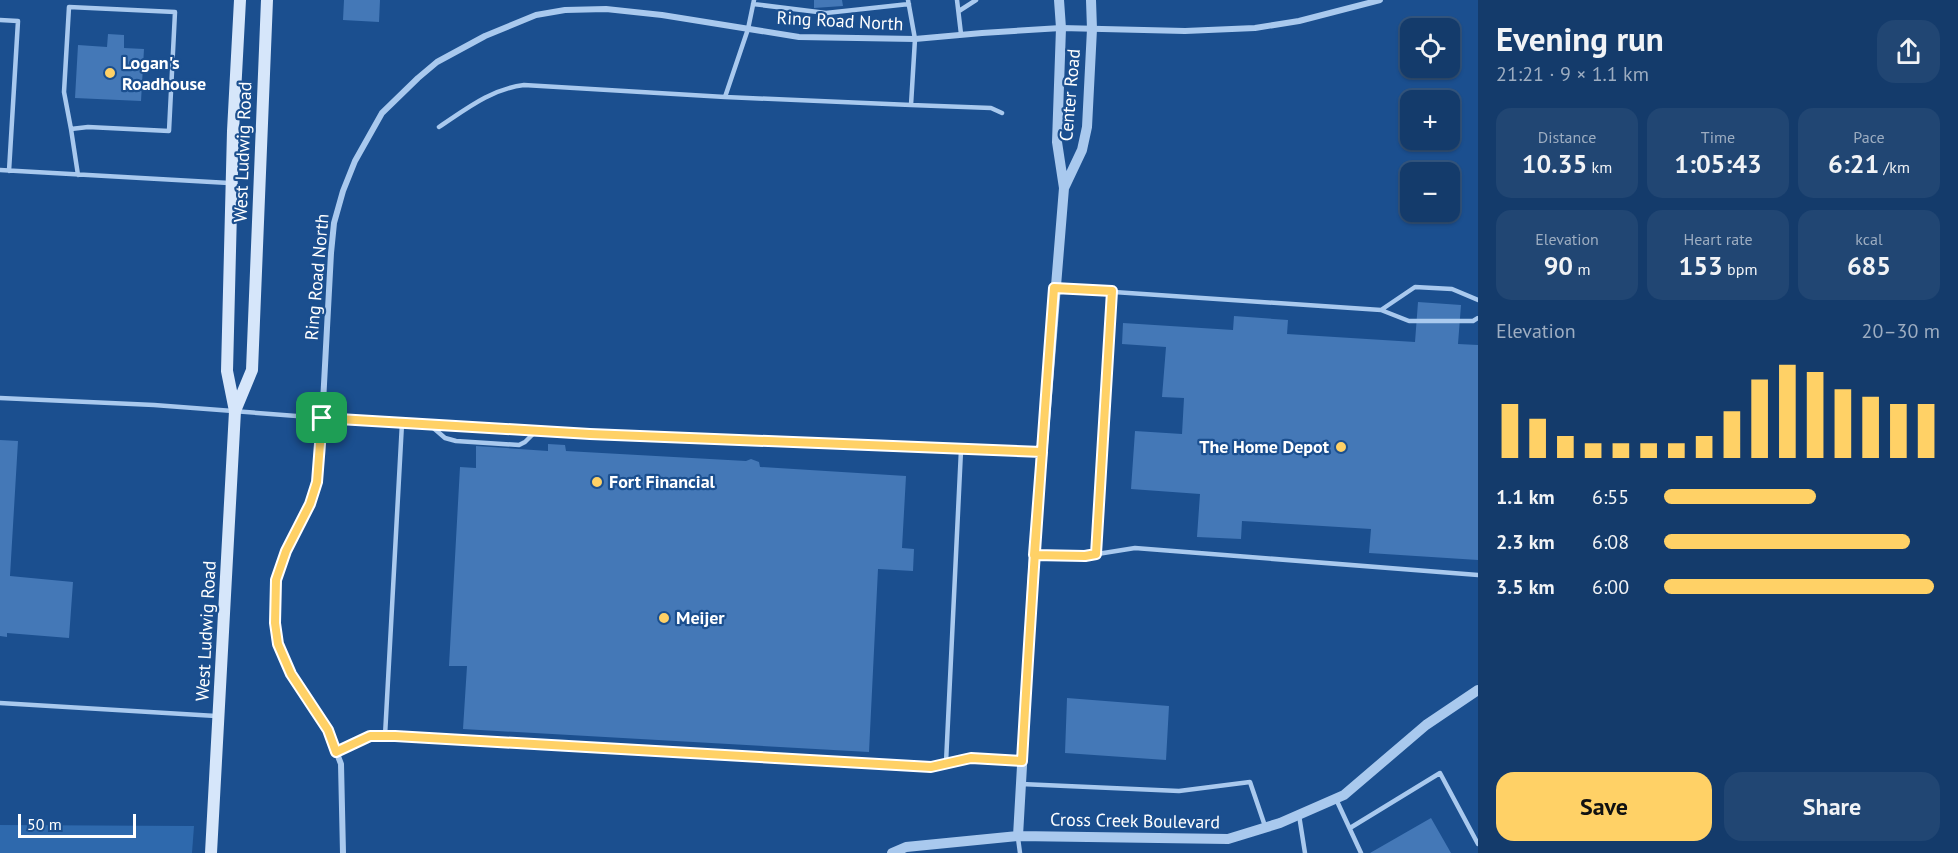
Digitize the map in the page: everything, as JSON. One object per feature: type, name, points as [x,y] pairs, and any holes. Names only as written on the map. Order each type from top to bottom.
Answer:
[{"type":"main road","name":"West Ludwig Road","points":[[212,853],[235,411],[227,371],[240,0]]},
{"type":"main road","name":"West Ludwig Road","points":[[235,411],[252,370],[267,0]]},
{"type":"street","name":"Center Road","points":[[1018,836],[1034,555],[1054,288],[1064,188],[1057,142],[1061,28],[1059,0]]},
{"type":"street","name":"Center Road","points":[[1064,188],[1082,150],[1087,126],[1092,28],[1091,0]]},
{"type":"street","name":"Ring Road North","points":[[343,853],[341,764],[328,730],[291,674],[278,644],[275,623],[276,580],[286,551],[310,504],[317,482],[331,253],[334,223],[343,191],[355,160],[382,113],[437,62],[485,36],[536,15],[565,10],[606,9],[662,15],[799,37],[915,39],[1061,28],[1185,31],[1255,28],[1308,19],[1380,0]]},
{"type":"street","name":"Cross Creek Boulevard","points":[[892,853],[906,847],[1018,836],[1228,839],[1266,828],[1344,795],[1426,725],[1478,690]]},
{"type":"lane","points":[[957,0],[961,34]]},
{"type":"lane","points":[[958,11],[976,0]]},
{"type":"lane","points":[[725,97],[748,29],[754,2],[826,13],[908,2],[915,39],[910,105]]},
{"type":"lane","points":[[71,129],[88,127],[169,130],[175,12],[69,7],[64,92],[78,175]]},
{"type":"lane","points":[[0,20],[18,21],[9,171]]},
{"type":"lane","points":[[439,127],[489,95],[510,87],[524,85],[725,97],[991,108],[1002,113]]},
{"type":"lane","points":[[0,170],[232,183]]},
{"type":"lane","points":[[1381,310],[1415,287],[1452,290],[1478,300]]},
{"type":"lane","points":[[1054,288],[1381,310],[1409,321],[1473,321],[1478,318]]},
{"type":"lane","points":[[1096,554],[1112,291]]},
{"type":"lane","points":[[0,398],[154,405],[536,431],[1042,452]]},
{"type":"lane","points":[[385,736],[402,423]]},
{"type":"lane","points":[[430,425],[445,438],[456,441],[519,445],[536,431]]},
{"type":"lane","points":[[946,764],[961,450]]},
{"type":"lane","points":[[1034,555],[1085,556],[1135,548],[1478,575]]},
{"type":"lane","points":[[0,703],[219,716]]},
{"type":"lane","points":[[336,752],[370,736],[385,736],[931,767],[971,758],[1022,761]]},
{"type":"lane","points":[[1350,828],[1440,773],[1478,844]]},
{"type":"lane","points":[[1021,784],[1179,791],[1250,782],[1266,828]]},
{"type":"lane","points":[[1336,799],[1360,853]]},
{"type":"lane","points":[[1299,815],[1305,853]]},
{"type":"lane","points":[[1018,836],[1020,853]]},
{"type":"shaded area","points":[[0,825],[194,826],[192,853],[0,853]]},
{"type":"building","points":[[344,0],[380,0],[379,22],[343,20]]},
{"type":"building","points":[[814,0],[842,0],[843,6],[814,8]]},
{"type":"building","name":"Logan's Roadhouse","points":[[108,34],[124,35],[124,48],[144,49],[141,101],[75,98],[78,45],[107,47]]},
{"type":"building","name":"The Home Depot","points":[[1418,302],[1461,305],[1458,344],[1478,345],[1478,560],[1369,553],[1371,529],[1242,521],[1241,539],[1197,537],[1200,494],[1131,489],[1135,431],[1182,434],[1184,398],[1162,397],[1166,347],[1122,344],[1123,323],[1233,330],[1234,316],[1288,320],[1287,334],[1415,342]]},
{"type":"building","points":[[0,440],[18,441],[10,576],[73,582],[69,638],[7,633],[7,637],[0,636]]},
{"type":"building","name":"Meijer","points":[[548,444],[565,445],[566,451],[746,461],[751,459],[759,462],[760,467],[906,476],[902,548],[914,549],[913,571],[878,569],[869,752],[463,729],[467,666],[449,666],[460,467],[476,468],[476,446],[548,451]]},
{"type":"building","points":[[1067,698],[1169,706],[1166,760],[1065,753]]},
{"type":"building","points":[[1431,818],[1451,853],[1370,853]]},
{"type":"place","name":"Logan's Roadhouse","points":[[110,73]]},
{"type":"place","name":"The Home Depot","points":[[1341,447]]},
{"type":"place","name":"Fort Financial","points":[[597,482]]},
{"type":"place","name":"Meijer","points":[[664,618]]},
{"type":"route","points":[[322,418],[317,482],[303,519],[293,533],[276,580],[275,623],[278,644],[291,674],[328,730],[336,752],[370,736],[395,736],[931,767],[971,758],[1022,761],[1034,555],[1042,452],[1054,288],[1112,291],[1096,554],[1085,556],[1034,555],[1038,503],[1042,452],[941,450],[590,434],[322,418]]}]
